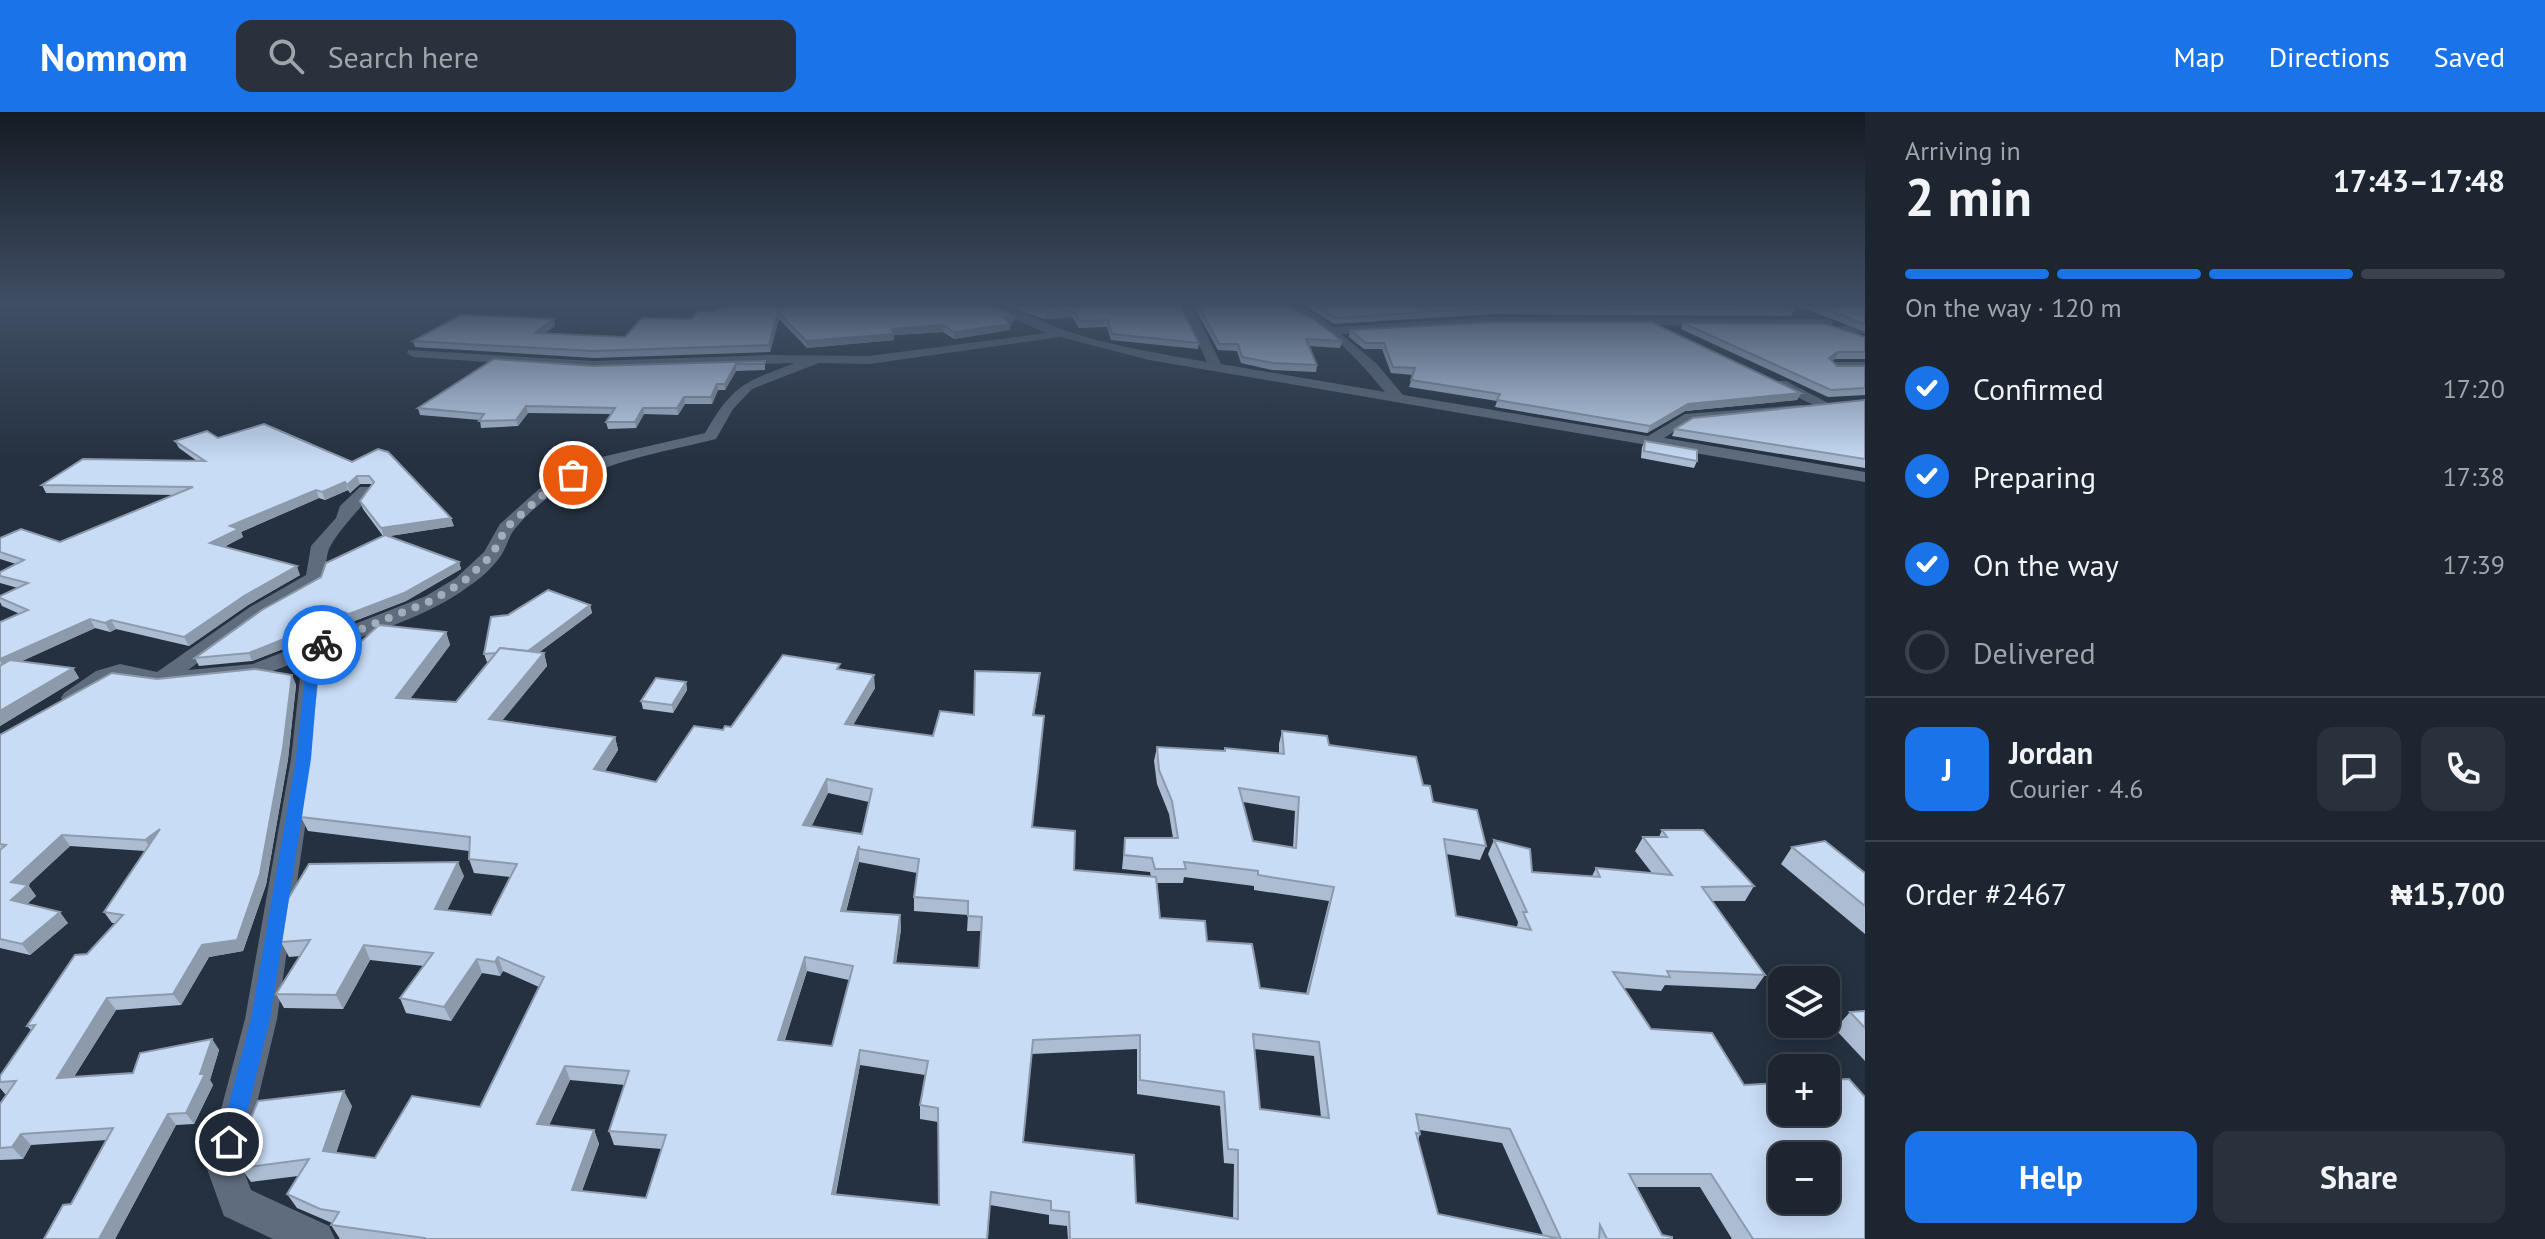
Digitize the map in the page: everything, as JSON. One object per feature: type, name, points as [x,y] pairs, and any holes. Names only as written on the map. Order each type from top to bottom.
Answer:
[{"type":"street","points":[[468,358],[652,365],[742,358],[889,358]]},
{"type":"street","points":[[1164,358],[1865,477]]},
{"type":"street","points":[[1211,358],[1216,367]]},
{"type":"street","points":[[1361,358],[1398,398]]},
{"type":"street","points":[[57,706],[104,676],[120,671],[138,677],[162,679],[257,670],[433,600],[463,582],[492,555],[506,528],[545,493],[573,475],[599,462],[711,436],[727,407],[747,386],[817,359]]},
{"type":"street","points":[[1835,366],[1865,366]]},
{"type":"street","points":[[1650,441],[1685,418],[1833,405],[1770,379]]},
{"type":"street","points":[[162,679],[257,611],[315,578],[320,546],[344,519],[346,510],[366,491]]},
{"type":"street","points":[[314,648],[303,759],[261,1019],[224,1166],[237,1203],[316,1239]]},
{"type":"building","points":[[1245,358],[1314,358],[1317,365],[1273,363]]},
{"type":"building","points":[[1389,358],[1726,358],[1801,393],[1688,404],[1650,426],[1497,400],[1500,394],[1411,380],[1415,368],[1393,367]]},
{"type":"building","points":[[1759,358],[1830,358],[1837,366],[1865,366],[1865,388],[1831,390]]},
{"type":"building","points":[[494,359],[593,366],[765,361],[764,364],[736,364],[725,384],[717,384],[711,397],[684,397],[677,408],[643,408],[635,422],[606,422],[615,408],[526,406],[516,420],[479,421],[484,414],[418,408]]},
{"type":"building","points":[[1865,400],[1865,459],[1675,429],[1693,418]]},
{"type":"building","points":[[264,424],[352,462],[378,449],[388,452],[451,518],[381,528],[360,501],[374,482],[369,476],[357,476],[347,485],[345,482],[322,492],[316,490],[230,526],[239,529],[210,543],[297,566],[244,596],[184,637],[111,620],[105,623],[90,619],[0,659],[0,622],[28,610],[0,596],[28,583],[0,576],[0,572],[24,560],[0,552],[0,538],[21,529],[60,542],[193,487],[42,485],[83,459],[205,461],[175,441],[207,431],[218,438]]},
{"type":"building","points":[[1645,441],[1697,450],[1697,461],[1644,451]]},
{"type":"building","points":[[385,535],[459,562],[404,593],[349,614],[325,606],[284,639],[249,653],[195,658],[262,610],[321,577],[326,563]]},
{"type":"building","points":[[548,590],[590,605],[528,651],[500,648],[496,653],[484,654],[491,617],[508,615]]},
{"type":"building","points":[[379,625],[446,632],[396,698],[456,702],[500,648],[544,653],[489,719],[615,737],[594,769],[656,782],[694,726],[723,730],[725,726],[731,727],[783,655],[840,664],[837,669],[874,675],[845,724],[933,736],[940,711],[974,715],[975,671],[1040,673],[1033,715],[1044,716],[1032,827],[1075,831],[1074,870],[1156,877],[1160,918],[1205,921],[1207,941],[1252,944],[1260,988],[1308,994],[1334,887],[1258,875],[1258,871],[1184,862],[1186,869],[1155,869],[1152,858],[1124,855],[1125,838],[1178,838],[1172,801],[1159,770],[1157,747],[1225,751],[1225,748],[1284,754],[1282,731],[1327,736],[1329,745],[1416,757],[1423,785],[1430,786],[1433,802],[1477,810],[1486,846],[1444,839],[1456,916],[1531,930],[1523,912],[1527,912],[1494,840],[1530,849],[1532,872],[1600,877],[1596,868],[1672,875],[1643,837],[1667,837],[1662,830],[1703,830],[1754,886],[1702,887],[1765,975],[1667,971],[1670,977],[1613,972],[1651,1029],[1712,1033],[1744,1085],[1768,1084],[1768,1126],[1840,1126],[1840,1079],[1849,1079],[1865,1097],[1865,1239],[1753,1239],[1711,1174],[1629,1174],[1662,1235],[1672,1239],[1607,1239],[1600,1225],[1599,1239],[1561,1239],[1070,1239],[1069,1212],[1051,1210],[1051,1201],[991,1192],[987,1239],[425,1239],[331,1225],[339,1212],[320,1209],[287,1194],[309,1159],[241,1168],[236,1155],[258,1101],[344,1091],[323,1151],[375,1158],[412,1096],[480,1107],[544,977],[498,957],[495,962],[477,959],[444,1007],[400,998],[433,953],[364,945],[336,995],[276,994],[310,940],[281,942],[288,899],[309,864],[458,862],[435,909],[491,915],[517,864],[469,859],[470,837],[301,817],[318,676],[323,677]],"holes":[[[827,779],[872,789],[862,834],[803,825]],[[1239,788],[1299,797],[1296,848],[1253,841]],[[859,846],[859,849],[919,859],[914,897],[968,901],[968,916],[982,917],[979,968],[894,963],[900,915],[841,911]],[[805,957],[853,966],[832,1046],[778,1040]],[[1253,1034],[1319,1042],[1329,1118],[1260,1109]],[[1140,1035],[1140,1080],[1224,1092],[1228,1149],[1238,1150],[1238,1219],[1136,1203],[1134,1155],[1023,1142],[1033,1040]],[[860,1050],[928,1061],[920,1105],[938,1108],[939,1205],[832,1194]],[[565,1066],[629,1071],[609,1131],[666,1135],[646,1198],[572,1190],[594,1130],[537,1124]],[[1416,1114],[1510,1129],[1561,1239],[1438,1214],[1416,1133],[1420,1134]]]},
{"type":"building","points":[[10,660],[73,668],[0,711],[0,666]]},
{"type":"building","points":[[255,669],[292,675],[283,748],[260,874],[237,940],[202,945],[173,994],[107,998],[57,1078],[133,1073],[140,1053],[212,1039],[200,1074],[205,1074],[186,1113],[168,1114],[99,1239],[44,1239],[63,1205],[71,1204],[113,1128],[21,1134],[12,1147],[0,1148],[0,1104],[16,1081],[0,1082],[0,1076],[35,1025],[27,1026],[75,955],[87,954],[123,915],[104,912],[160,829],[145,840],[62,835],[11,882],[28,885],[11,900],[60,912],[22,944],[0,939],[0,850],[6,845],[0,844],[0,735],[112,673],[157,679]]},
{"type":"building","points":[[656,678],[686,682],[672,705],[641,701]]},
{"type":"building","points":[[1825,841],[1865,873],[1865,906],[1792,847]]},
{"type":"building","points":[[1865,1011],[1865,1028],[1850,1012]]},
{"type":"way so far","points":[[322,645],[433,600],[463,582],[492,555],[506,528],[545,493],[573,475]]},
{"type":"route","points":[[229,1142],[261,1019],[303,759],[314,648],[322,645]]}]
